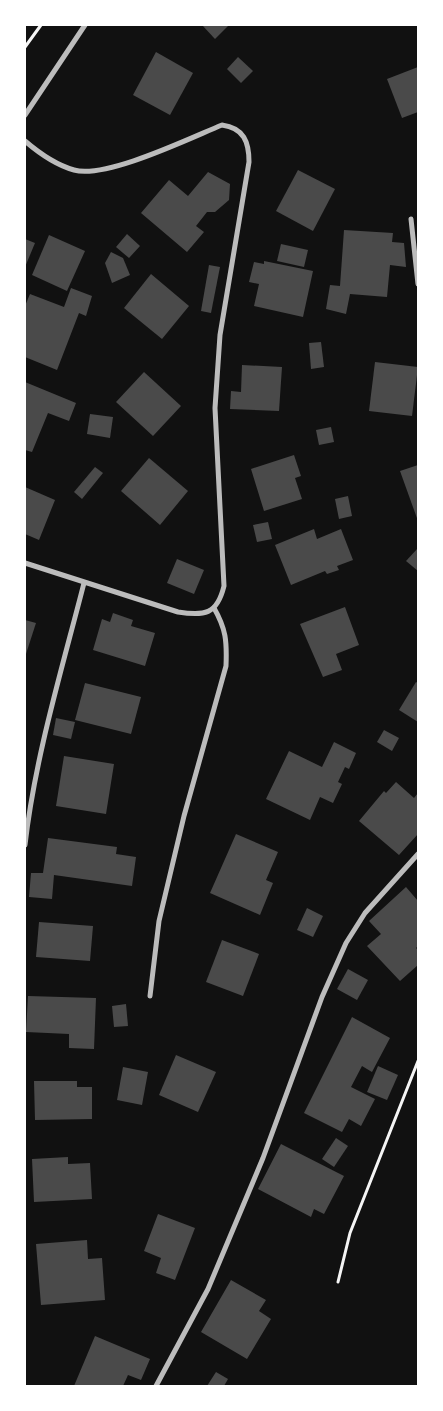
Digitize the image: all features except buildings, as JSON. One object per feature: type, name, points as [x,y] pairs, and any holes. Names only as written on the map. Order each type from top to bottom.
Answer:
[{"type":"street","points":[[25,115],[85,25]]},
{"type":"street","points":[[25,141],[53,161],[76,170],[84,171],[101,171],[130,162],[222,125],[232,126],[242,134],[249,144],[249,162],[242,216],[220,335],[215,408],[224,586],[221,599],[214,608],[200,616],[178,612],[25,564]]},
{"type":"street","points":[[411,219],[418,284]]},
{"type":"street","points":[[25,845],[28,821],[53,702],[84,583]]},
{"type":"street","points":[[150,996],[159,921],[184,816],[226,666],[227,644],[224,625],[214,608]]},
{"type":"street","points":[[156,1386],[208,1289],[263,1158],[322,996],[346,943],[365,913],[418,854]]},
{"type":"path","points":[[25,47],[41,25]]},
{"type":"path","points":[[338,1282],[350,1233],[418,1061]]}]
